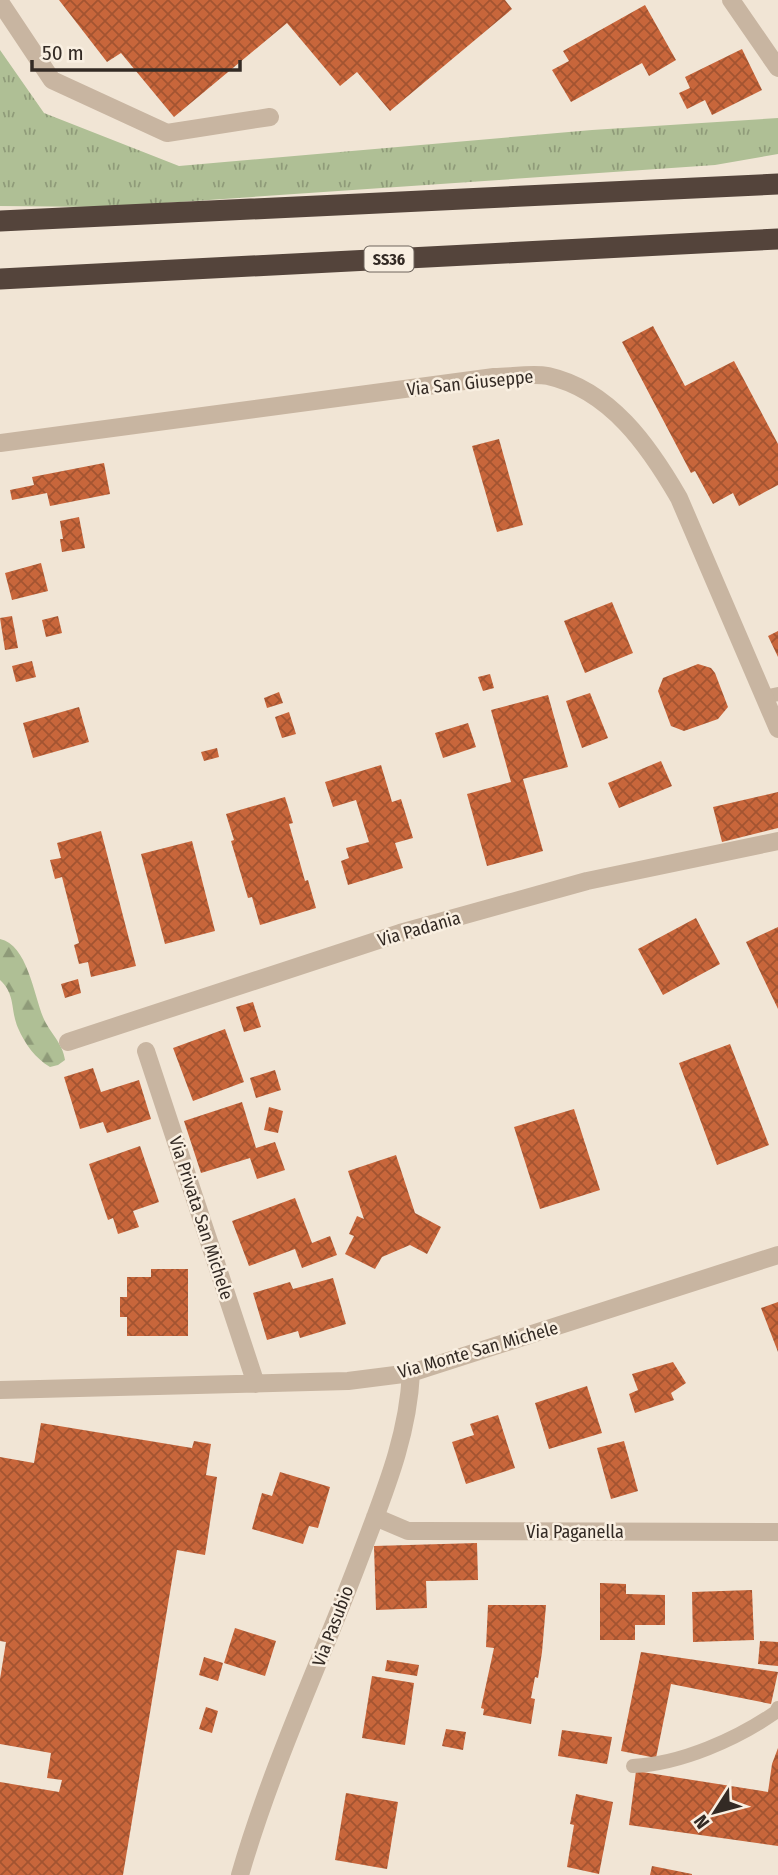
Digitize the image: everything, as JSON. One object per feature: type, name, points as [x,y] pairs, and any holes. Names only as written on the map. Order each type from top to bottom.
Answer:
[{"type":"highway","points":[[0,221],[778,184]]},
{"type":"highway","name":"SS36","points":[[0,279],[778,239]]},
{"type":"street","points":[[731,0],[778,68]]},
{"type":"street","points":[[0,2],[52,80],[167,133],[270,117]]},
{"type":"street","name":"Via San Giuseppe","points":[[0,443],[494,377],[546,376],[582,387],[625,421],[661,467],[771,696],[778,729]]},
{"type":"street","name":"Via Padania","points":[[68,1042],[427,926],[587,881],[778,841]]},
{"type":"street","name":"Via Privata San Michele","points":[[146,1051],[256,1384]]},
{"type":"street","name":"Via Monte San Michele","points":[[0,1390],[348,1381],[411,1373],[778,1255]]},
{"type":"street","name":"Via Pasubio","points":[[240,1875],[262,1805],[401,1445],[409,1403],[411,1373]]},
{"type":"street","name":"Via Paganella","points":[[375,1517],[408,1531],[778,1532]]},
{"type":"lane","points":[[632,1766],[654,1765],[684,1757],[752,1728],[778,1708]]},
{"type":"green space","points":[[0,50],[44,113],[179,166],[592,130],[778,118],[778,154],[715,165],[107,207],[0,206]]},
{"type":"green space","points":[[0,939],[17,950],[23,960],[43,1017],[64,1054],[65,1060],[58,1065],[50,1067],[35,1055],[18,1028],[11,997],[0,980]]},
{"type":"building","points":[[59,0],[505,0],[512,9],[390,111],[357,72],[340,86],[287,23],[174,117],[121,53],[107,62]]},
{"type":"building","points":[[645,5],[676,60],[649,76],[642,63],[571,102],[552,70],[569,61],[563,51]]},
{"type":"building","points":[[742,49],[762,90],[712,115],[705,100],[687,109],[679,93],[690,88],[685,77]]},
{"type":"building","points":[[653,326],[685,386],[734,361],[778,444],[778,485],[739,506],[733,493],[713,504],[695,471],[691,473],[622,342]]},
{"type":"building","points":[[499,439],[523,525],[497,532],[472,446]]},
{"type":"building","points":[[104,463],[110,494],[50,506],[47,493],[12,500],[10,490],[34,485],[32,477]]},
{"type":"building","points":[[79,517],[85,548],[62,552],[60,521]]},
{"type":"building","points":[[41,563],[48,591],[12,600],[5,573]]},
{"type":"building","points":[[612,602],[633,653],[585,673],[564,621]]},
{"type":"building","points":[[12,616],[18,648],[5,650],[0,618]]},
{"type":"building","points":[[58,616],[62,633],[46,637],[42,620]]},
{"type":"building","points":[[778,631],[778,657],[768,636]]},
{"type":"building","points":[[32,661],[36,677],[16,682],[12,666]]},
{"type":"building","points":[[698,664],[711,668],[715,673],[728,707],[718,719],[684,731],[671,726],[658,691],[663,678]]},
{"type":"building","points":[[490,674],[494,688],[483,691],[478,677]]},
{"type":"building","points":[[279,692],[283,703],[267,708],[264,698]]},
{"type":"building","points":[[590,693],[608,738],[582,748],[566,701]]},
{"type":"building","points":[[548,695],[568,767],[523,779],[543,851],[487,866],[467,794],[511,782],[491,710]]},
{"type":"building","points":[[79,707],[89,742],[33,758],[23,723]]},
{"type":"building","points":[[289,712],[296,734],[282,738],[275,717]]},
{"type":"building","points":[[468,723],[476,747],[443,758],[435,733]]},
{"type":"building","points":[[217,748],[219,757],[204,761],[201,752]]},
{"type":"building","points":[[661,761],[672,786],[619,808],[608,783]]},
{"type":"building","points":[[381,765],[392,802],[401,799],[413,838],[395,843],[403,868],[348,885],[341,861],[349,858],[346,848],[369,842],[356,800],[333,807],[325,782]]},
{"type":"building","points":[[778,792],[778,828],[722,842],[713,807]]},
{"type":"building","points":[[285,797],[293,823],[289,824],[305,881],[308,880],[316,908],[260,925],[252,897],[248,898],[226,814]]},
{"type":"building","points":[[101,831],[136,966],[91,977],[88,962],[79,964],[74,945],[79,943],[62,877],[55,879],[50,860],[61,858],[57,843]]},
{"type":"building","points":[[192,841],[215,931],[165,944],[141,854]]},
{"type":"building","points":[[696,918],[720,964],[663,995],[638,949]]},
{"type":"building","points":[[778,927],[778,1009],[746,942]]},
{"type":"building","points":[[78,979],[81,993],[65,998],[61,984]]},
{"type":"building","points":[[253,1002],[261,1027],[244,1032],[236,1007]]},
{"type":"building","points":[[225,1029],[244,1082],[193,1101],[173,1048]]},
{"type":"building","points":[[730,1044],[769,1145],[717,1165],[679,1063]]},
{"type":"building","points":[[93,1068],[101,1092],[139,1080],[151,1119],[107,1133],[103,1122],[80,1129],[64,1077]]},
{"type":"building","points":[[275,1070],[281,1090],[256,1098],[250,1078]]},
{"type":"building","points":[[242,1102],[256,1148],[275,1142],[285,1170],[257,1179],[250,1158],[201,1173],[184,1121]]},
{"type":"building","points":[[269,1107],[283,1111],[278,1133],[264,1130]]},
{"type":"building","points":[[574,1109],[600,1190],[540,1209],[514,1127]]},
{"type":"building","points":[[140,1146],[159,1202],[133,1211],[139,1227],[118,1234],[113,1218],[108,1220],[89,1164]]},
{"type":"building","points":[[396,1155],[415,1213],[441,1227],[427,1254],[410,1245],[382,1257],[375,1269],[345,1254],[354,1236],[349,1234],[357,1216],[364,1219],[348,1171]]},
{"type":"building","points":[[295,1198],[312,1243],[330,1236],[337,1255],[302,1268],[295,1249],[249,1266],[232,1221]]},
{"type":"building","points":[[151,1269],[188,1269],[188,1336],[127,1336],[127,1317],[120,1317],[120,1297],[127,1297],[127,1277],[151,1277]]},
{"type":"building","points":[[333,1278],[346,1324],[300,1338],[298,1331],[267,1340],[253,1293],[290,1282],[293,1289]]},
{"type":"building","points":[[778,1302],[778,1352],[761,1308]]},
{"type":"building","points":[[673,1362],[686,1383],[671,1393],[674,1400],[635,1413],[629,1394],[638,1390],[632,1374]]},
{"type":"building","points":[[587,1386],[602,1433],[549,1449],[535,1403]]},
{"type":"building","points":[[498,1415],[515,1468],[466,1484],[452,1442],[474,1435],[470,1424]]},
{"type":"building","points":[[41,1423],[192,1448],[194,1441],[211,1444],[206,1475],[217,1477],[205,1555],[177,1550],[123,1875],[0,1875],[0,1782],[59,1792],[62,1780],[47,1778],[51,1753],[0,1744],[0,1679],[6,1642],[0,1641],[0,1457],[34,1463]]},
{"type":"building","points":[[624,1441],[638,1491],[611,1499],[597,1448]]},
{"type":"building","points":[[280,1472],[330,1487],[318,1528],[309,1526],[303,1544],[252,1529],[262,1493],[272,1496]]},
{"type":"building","points":[[477,1543],[478,1580],[426,1581],[427,1608],[376,1610],[374,1546]]},
{"type":"building","points":[[600,1583],[626,1584],[626,1594],[665,1595],[665,1625],[635,1625],[635,1640],[600,1640]]},
{"type":"building","points":[[752,1590],[754,1640],[693,1642],[692,1592]]},
{"type":"building","points":[[488,1605],[546,1605],[538,1678],[535,1677],[531,1698],[535,1699],[531,1724],[483,1715],[484,1709],[481,1708],[494,1648],[486,1647]]},
{"type":"building","points":[[235,1628],[276,1641],[265,1676],[224,1663]]},
{"type":"building","points":[[760,1641],[778,1642],[778,1666],[758,1664]]},
{"type":"building","points":[[641,1652],[778,1672],[771,1704],[671,1684],[656,1758],[621,1751]]},
{"type":"building","points":[[204,1657],[223,1663],[218,1681],[199,1675]]},
{"type":"building","points":[[387,1660],[419,1665],[417,1676],[385,1671]]},
{"type":"building","points":[[372,1676],[414,1683],[405,1745],[362,1738]]},
{"type":"building","points":[[206,1707],[218,1711],[212,1733],[199,1729]]},
{"type":"building","points":[[446,1729],[466,1732],[463,1750],[442,1746]]},
{"type":"building","points":[[562,1730],[612,1737],[607,1764],[558,1756]]},
{"type":"building","points":[[778,1748],[778,1846],[629,1825],[636,1771],[768,1792],[772,1764]]},
{"type":"building","points":[[346,1793],[398,1802],[387,1869],[335,1860]]},
{"type":"building","points":[[576,1794],[613,1802],[599,1874],[567,1867],[574,1825],[570,1824]]},
{"type":"building","points":[[652,1866],[692,1874],[692,1875],[650,1875]]}]
